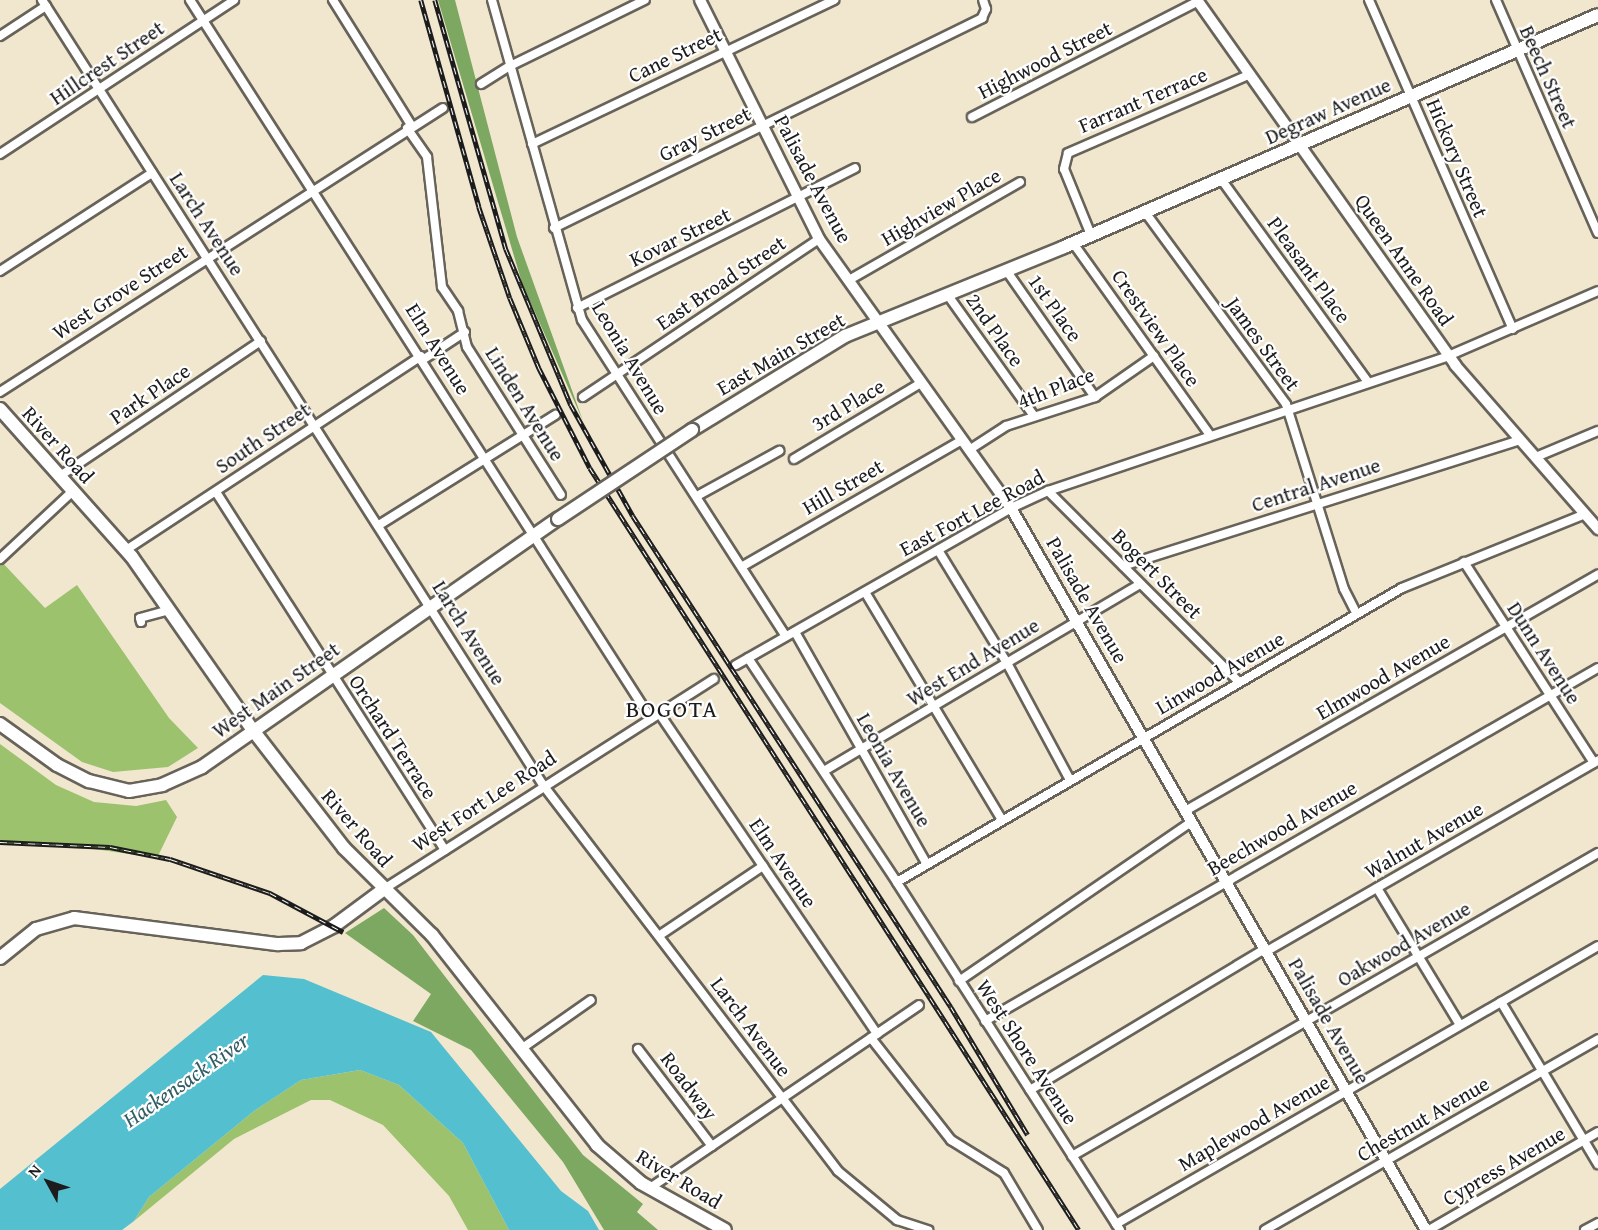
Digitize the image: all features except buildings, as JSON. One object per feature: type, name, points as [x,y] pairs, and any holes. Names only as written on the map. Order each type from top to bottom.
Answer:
[{"type":"main road","name":"Degraw Avenue","points":[[1073,243],[1598,15]]},
{"type":"main road","name":"East Main Street","points":[[558,519],[692,430],[821,349],[879,322],[1073,243]]},
{"type":"main road","name":"River Road","points":[[0,409],[126,550],[252,729],[344,848],[432,935],[597,1145],[650,1188],[725,1230]]},
{"type":"main road","name":"West Main Street","points":[[0,724],[72,774],[129,791],[180,778],[558,519]]},
{"type":"main road","name":"West Fort Lee Road","points":[[0,958],[36,928],[74,918],[278,944],[301,943],[327,930],[384,889]]},
{"type":"street","name":"Elm Avenue","points":[[190,0],[534,535],[655,716],[763,866],[874,1036],[951,1140],[1004,1173],[1038,1230]]},
{"type":"street","name":"Hillcrest Street","points":[[0,154],[100,91],[202,19],[234,0]]},
{"type":"street","name":"Linden Avenue","points":[[333,0],[427,157],[442,287],[458,311],[467,347],[520,434],[561,495]]},
{"type":"street","name":"Leonia Avenue","points":[[492,0],[577,308],[616,375],[743,566],[786,636]]},
{"type":"street","points":[[482,84],[510,66],[645,0]]},
{"type":"street","name":"Palisade Avenue","points":[[700,0],[819,239],[1011,508],[1224,882],[1307,1020],[1427,1230]]},
{"type":"street","name":"Cane Street","points":[[532,144],[834,0]]},
{"type":"street","name":"Gray Street","points":[[554,228],[982,18],[986,9],[984,0]]},
{"type":"street","name":"Hickory Street","points":[[1369,0],[1513,329]]},
{"type":"street","name":"Beech Street","points":[[1496,0],[1516,51],[1598,233]]},
{"type":"street","name":"Queen Anne Road","points":[[1197,1],[1298,147],[1448,356],[1598,529]]},
{"type":"street","name":"Highwood Street","points":[[972,117],[1197,1]]},
{"type":"street","points":[[0,36],[44,3]]},
{"type":"street","name":"Larch Avenue","points":[[44,3],[543,785],[660,935],[782,1098],[854,1187],[897,1220],[928,1230]]},
{"type":"street","name":"Farrant Terrace","points":[[1091,235],[1064,168],[1068,153],[1248,75]]},
{"type":"street","name":"West Grove Street","points":[[0,392],[409,126],[443,108]]},
{"type":"street","name":"Kovar Street","points":[[577,308],[798,199],[855,168]]},
{"type":"street","points":[[0,271],[152,173]]},
{"type":"street","name":"Pleasant Place","points":[[1221,179],[1368,382]]},
{"type":"street","name":"Highview Place","points":[[849,280],[1020,182]]},
{"type":"street","name":"James Street","points":[[1145,212],[1287,410],[1344,589],[1357,614]]},
{"type":"street","name":"East Broad Street","points":[[583,398],[819,239]]},
{"type":"street","name":"Crestview Place","points":[[1073,243],[1209,434]]},
{"type":"street","name":"1st Place","points":[[1006,270],[1095,397]]},
{"type":"street","name":"East Fort Lee Road","points":[[786,636],[1011,508],[1048,491],[1209,434],[1448,356],[1598,291]]},
{"type":"street","name":"2nd Place","points":[[947,294],[1034,416]]},
{"type":"street","name":"South Street","points":[[126,550],[314,425],[465,332]]},
{"type":"street","name":"Park Place","points":[[60,476],[261,341]]},
{"type":"street","name":"4th Place","points":[[969,450],[1006,426],[1095,397],[1154,356]]},
{"type":"street","name":"3rd Place","points":[[794,459],[921,383]]},
{"type":"street","points":[[379,525],[520,434],[555,415]]},
{"type":"street","points":[[1536,458],[1598,431]]},
{"type":"street","name":"Hill Street","points":[[743,566],[962,440]]},
{"type":"street","name":"Central Avenue","points":[[1123,566],[1521,440]]},
{"type":"street","points":[[697,496],[780,451]]},
{"type":"street","points":[[0,560],[73,491]]},
{"type":"street","name":"Bogert Street","points":[[1048,491],[1239,682]]},
{"type":"street","name":"Orchard Terrace","points":[[216,492],[445,850]]},
{"type":"street","name":"Linwood Avenue","points":[[897,882],[1239,682],[1424,578],[1586,514]]},
{"type":"street","points":[[938,550],[1006,663],[1070,780]]},
{"type":"street","name":"Dunn Avenue","points":[[1464,562],[1550,696],[1596,762]]},
{"type":"street","name":"Elmwood Avenue","points":[[1185,811],[1598,574]]},
{"type":"street","name":"West End Avenue","points":[[824,771],[1140,584]]},
{"type":"street","points":[[866,592],[1002,820]]},
{"type":"street","points":[[141,622],[140,618],[169,610]]},
{"type":"street","name":"Leonia Avenue","points":[[795,632],[927,864]]},
{"type":"street","points":[[736,665],[786,636]]},
{"type":"street","points":[[748,658],[897,882]]},
{"type":"street","name":"Beechwood Avenue","points":[[985,1021],[1598,668]]},
{"type":"street","name":"West Fort Lee Road","points":[[384,889],[543,785],[714,680]]},
{"type":"street","name":"Walnut Avenue","points":[[1030,1090],[1266,950],[1596,762]]},
{"type":"street","points":[[959,981],[1191,822]]},
{"type":"street","name":"Oakwood Avenue","points":[[1072,1156],[1598,854]]},
{"type":"street","points":[[660,935],[763,866]]},
{"type":"street","name":"West Shore Avenue","points":[[897,882],[1118,1227]]},
{"type":"street","points":[[1377,888],[1460,1025]]},
{"type":"street","name":"Maplewood Avenue","points":[[1118,1227],[1347,1090],[1598,945]]},
{"type":"street","points":[[521,1049],[591,1000]]},
{"type":"street","points":[[1501,1002],[1598,1164]]},
{"type":"street","points":[[650,1188],[919,1005]]},
{"type":"street","name":"Chestnut Avenue","points":[[1265,1230],[1598,1039]]},
{"type":"street","name":"Roadway","points":[[638,1048],[712,1146]]},
{"type":"street","name":"Cypress Avenue","points":[[1427,1230],[1598,1132]]},
{"type":"street","points":[[1585,1230],[1598,1222]]},
{"type":"green space","points":[[438,0],[455,0],[517,237],[583,421],[522,283]]},
{"type":"green space","points":[[0,560],[45,608],[77,585],[169,718],[198,748],[168,767],[113,772],[82,762],[0,703]]},
{"type":"green space","points":[[0,744],[56,785],[94,802],[136,806],[166,800],[177,817],[157,858],[52,843],[0,845]]},
{"type":"green space","points":[[384,908],[413,935],[583,1155],[643,1204],[637,1212],[658,1230],[604,1230],[563,1162],[471,1050],[413,1021],[431,994],[345,933]]},
{"type":"green space","points":[[360,1070],[399,1085],[463,1143],[509,1230],[468,1230],[449,1196],[383,1125],[330,1100],[311,1100],[234,1139],[134,1221],[149,1197],[254,1111],[301,1080]]},
{"type":"water","name":"Hackensack River","points":[[263,975],[304,979],[431,1032],[561,1191],[588,1211],[599,1230],[509,1230],[463,1143],[399,1085],[360,1070],[301,1080],[254,1111],[149,1197],[134,1221],[122,1230],[0,1230],[0,1189]]},
{"type":"railway","points":[[421,0],[479,207],[510,298],[539,368],[590,468],[1079,1230]]},
{"type":"railway","points":[[435,0],[506,249],[571,405],[633,516],[951,1007],[1028,1135]]},
{"type":"railway","points":[[0,842],[110,847],[170,859],[270,893],[343,932]]},
{"type":"district","name":"BOGOTA","points":[[672,709]]}]
